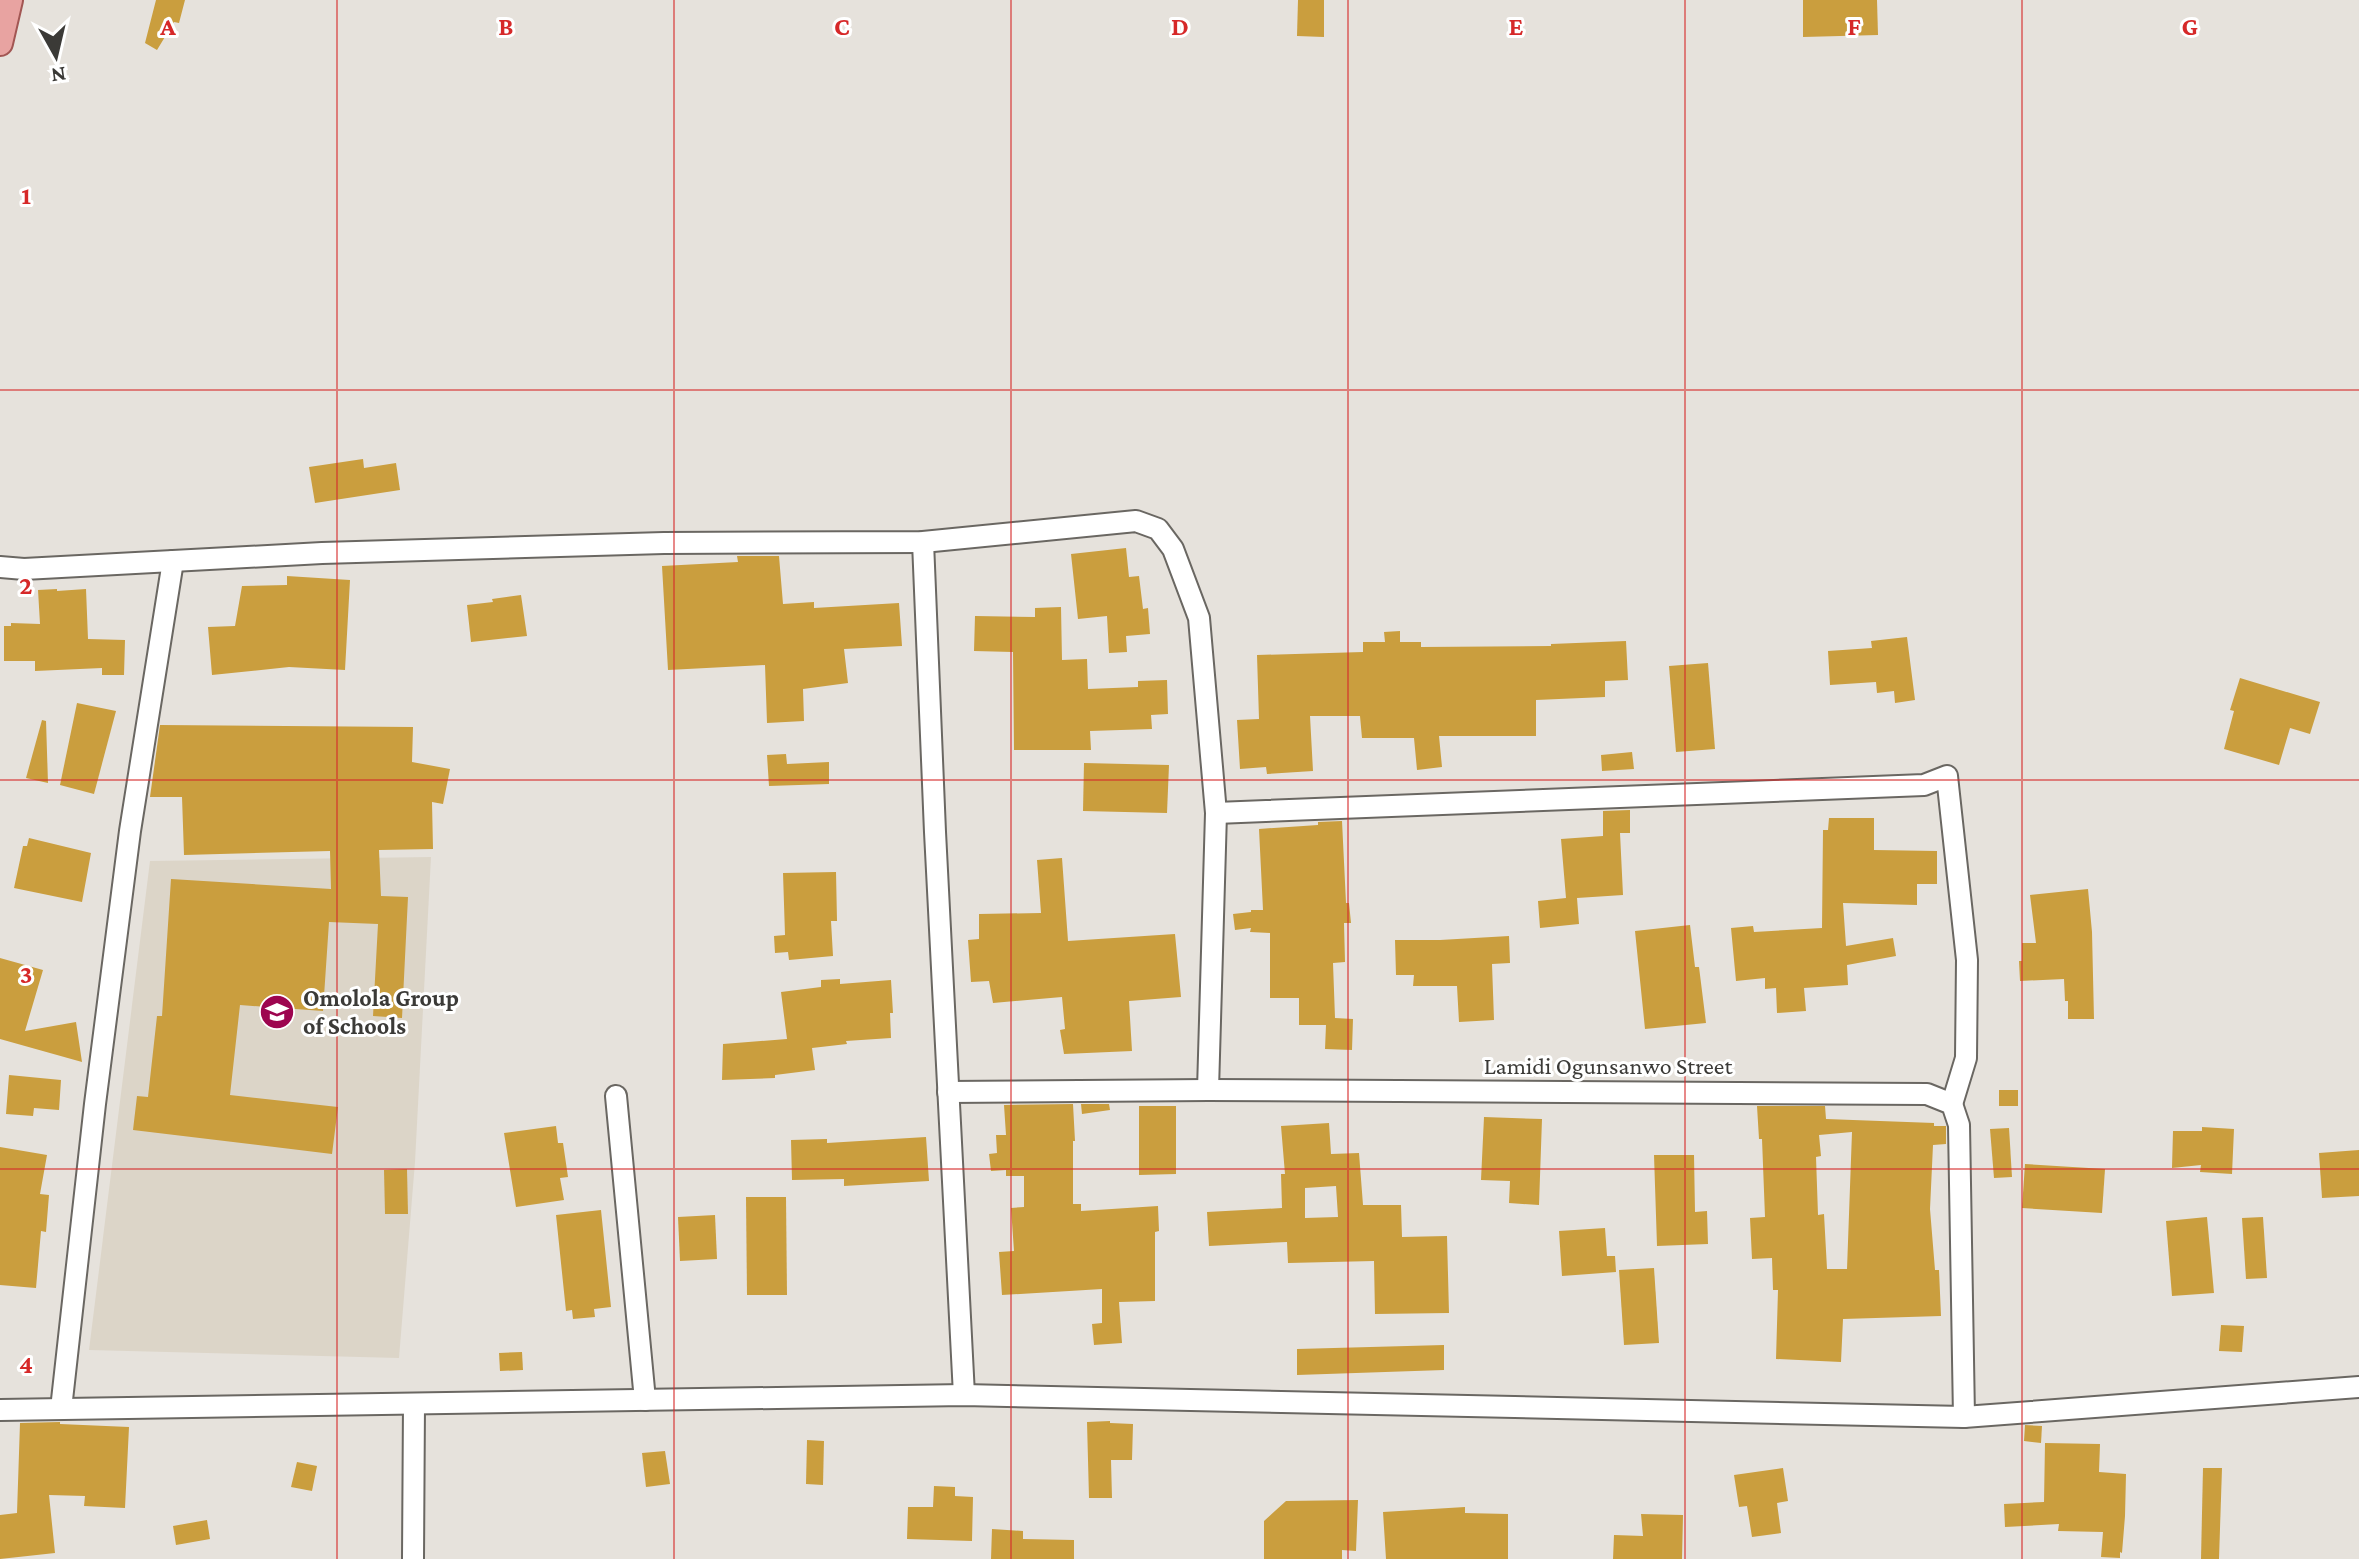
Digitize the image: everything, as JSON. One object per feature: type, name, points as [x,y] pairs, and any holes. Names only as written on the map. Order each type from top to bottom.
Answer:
[{"type":"main road","points":[[0,43],[10,0]]},
{"type":"street","points":[[0,567],[24,569],[338,552],[664,543],[923,542],[1136,521],[1158,529],[1173,549],[1199,618],[1216,813],[1208,1090]]},
{"type":"street","points":[[923,542],[964,1395]]},
{"type":"street","points":[[61,1409],[130,831],[173,561]]},
{"type":"street","points":[[1216,813],[1924,785],[1947,776],[1967,960],[1966,1058],[1952,1104],[1959,1125],[1964,1417]]},
{"type":"street","name":"Lamidi Ogunsanwo Street","points":[[948,1092],[1208,1090],[1927,1094],[1952,1104]]},
{"type":"street","points":[[616,1096],[645,1400]]},
{"type":"street","points":[[0,1410],[964,1395],[1964,1417],[2359,1387]]},
{"type":"street","points":[[413,1559],[414,1404]]},
{"type":"shaded area","name":"Omolola Group of Schools","points":[[431,857],[415,1162],[399,1358],[89,1350],[150,861]]},
{"type":"building","points":[[156,0],[185,0],[179,23],[174,22],[157,50],[145,43]]},
{"type":"building","points":[[1298,0],[1324,0],[1324,37],[1297,36]]},
{"type":"building","points":[[1803,0],[1877,0],[1878,35],[1803,37]]},
{"type":"building","points":[[363,459],[364,468],[396,463],[400,490],[315,503],[309,467]]},
{"type":"building","points":[[1126,548],[1129,577],[1139,576],[1143,609],[1148,608],[1150,634],[1126,636],[1127,652],[1109,653],[1107,616],[1078,619],[1071,554]]},
{"type":"building","points":[[737,556],[779,556],[783,604],[814,602],[814,608],[899,603],[902,646],[844,649],[848,683],[803,689],[804,721],[767,723],[765,665],[668,670],[662,566],[738,562]]},
{"type":"building","points":[[287,576],[350,580],[345,670],[289,667],[212,675],[208,627],[235,626],[242,586],[287,585]]},
{"type":"building","points":[[86,589],[88,639],[125,640],[124,675],[102,675],[102,668],[35,671],[35,661],[4,661],[4,626],[11,626],[11,623],[40,624],[38,590]]},
{"type":"building","points":[[521,595],[527,636],[471,642],[467,605]]},
{"type":"building","points":[[1061,607],[1062,660],[1087,659],[1088,689],[1138,687],[1138,681],[1167,680],[1168,714],[1151,715],[1152,729],[1090,731],[1091,750],[1014,750],[1013,652],[974,651],[975,616],[1035,617],[1035,608]]},
{"type":"building","points":[[1400,631],[1400,642],[1421,642],[1421,647],[1551,646],[1626,641],[1628,680],[1605,681],[1605,697],[1536,700],[1536,736],[1439,736],[1442,767],[1417,770],[1414,738],[1362,738],[1360,716],[1310,716],[1313,771],[1267,774],[1266,767],[1240,769],[1237,720],[1259,719],[1257,655],[1363,652],[1363,642],[1385,642],[1384,632]]},
{"type":"building","points":[[1907,637],[1915,700],[1895,703],[1894,691],[1877,693],[1876,682],[1830,685],[1828,651],[1872,648],[1871,641]]},
{"type":"building","points":[[1708,663],[1715,749],[1676,752],[1669,666]]},
{"type":"building","points":[[2240,678],[2320,702],[2310,734],[2290,728],[2279,765],[2224,749],[2234,711],[2230,710]]},
{"type":"building","points":[[77,703],[116,711],[94,794],[60,785]]},
{"type":"building","points":[[42,720],[46,721],[48,783],[26,778]]},
{"type":"building","points":[[160,725],[413,727],[412,762],[450,769],[443,804],[432,802],[433,849],[379,850],[381,896],[408,897],[402,1018],[373,1016],[378,924],[329,922],[323,1011],[240,1005],[230,1095],[338,1107],[332,1154],[133,1130],[137,1096],[148,1097],[157,1016],[162,1016],[171,879],[331,889],[330,851],[184,855],[182,797],[150,797]]},
{"type":"building","points":[[1632,752],[1634,769],[1602,771],[1601,755]]},
{"type":"building","points":[[786,754],[787,764],[829,762],[829,784],[769,786],[767,755]]},
{"type":"building","points":[[1084,763],[1169,765],[1167,813],[1083,811]]},
{"type":"building","points":[[1630,810],[1630,833],[1620,833],[1623,895],[1577,898],[1579,924],[1540,928],[1538,901],[1566,898],[1561,839],[1603,836],[1603,811]]},
{"type":"building","points":[[1829,818],[1874,818],[1874,850],[1937,851],[1937,884],[1917,884],[1917,905],[1843,903],[1846,946],[1893,938],[1896,956],[1847,965],[1848,985],[1804,988],[1806,1011],[1777,1013],[1776,988],[1765,989],[1765,978],[1736,981],[1731,928],[1753,926],[1754,932],[1822,928],[1823,830],[1828,830]]},
{"type":"building","points":[[1342,821],[1346,903],[1349,903],[1351,923],[1344,923],[1345,962],[1333,963],[1335,1018],[1353,1019],[1352,1050],[1325,1049],[1326,1025],[1299,1025],[1299,998],[1270,998],[1270,933],[1250,932],[1251,928],[1235,930],[1233,914],[1263,910],[1259,829]]},
{"type":"building","points":[[29,838],[91,853],[82,902],[14,888],[23,846],[27,846]]},
{"type":"building","points":[[1062,858],[1068,941],[1175,934],[1181,997],[1129,1001],[1132,1051],[1064,1054],[1060,1030],[1065,1029],[1062,997],[993,1003],[989,981],[971,982],[968,940],[979,939],[979,914],[1041,913],[1037,860]]},
{"type":"building","points":[[836,872],[837,921],[831,921],[833,956],[789,960],[788,952],[775,953],[774,936],[785,935],[783,873]]},
{"type":"building","points":[[2088,889],[2094,1019],[2068,1019],[2064,979],[2020,981],[2019,961],[2022,961],[2022,943],[2036,943],[2030,895]]},
{"type":"building","points":[[1690,925],[1706,1023],[1645,1029],[1635,931]]},
{"type":"building","points":[[1509,936],[1510,963],[1492,964],[1494,1020],[1459,1022],[1457,986],[1413,986],[1414,975],[1396,975],[1395,940]]},
{"type":"building","points":[[0,958],[43,970],[25,1031],[76,1022],[82,1062],[0,1039]]},
{"type":"building","points":[[840,979],[840,984],[891,980],[891,1038],[846,1041],[847,1044],[812,1048],[815,1070],[775,1075],[775,1078],[722,1080],[723,1044],[787,1039],[781,992],[821,987],[821,980]]},
{"type":"building","points":[[9,1075],[61,1080],[59,1110],[34,1108],[33,1116],[6,1114]]},
{"type":"building","points":[[1999,1090],[2018,1090],[2018,1106],[1999,1106]]},
{"type":"building","points":[[1073,1104],[1073,1204],[1081,1204],[1081,1211],[1158,1206],[1155,1301],[1119,1302],[1122,1343],[1094,1345],[1092,1324],[1102,1323],[1102,1289],[1002,1295],[999,1252],[1014,1251],[1011,1208],[1024,1207],[1024,1176],[1006,1176],[1006,1170],[991,1171],[989,1154],[997,1153],[996,1135],[1006,1135],[1004,1105]]},
{"type":"building","points":[[1081,1104],[1109,1104],[1110,1110],[1082,1114]]},
{"type":"building","points":[[1139,1106],[1176,1106],[1176,1174],[1139,1175]]},
{"type":"building","points":[[1757,1106],[1825,1106],[1826,1119],[1946,1126],[1946,1144],[1933,1145],[1930,1209],[1935,1270],[1939,1270],[1941,1316],[1843,1319],[1841,1362],[1776,1359],[1778,1290],[1773,1290],[1772,1258],[1752,1259],[1750,1218],[1765,1217],[1762,1139],[1759,1139]],"holes":[[[1852,1132],[1847,1269],[1827,1269],[1824,1214],[1818,1215],[1816,1157],[1821,1156],[1819,1135]]]},
{"type":"building","points":[[1484,1117],[1542,1119],[1539,1205],[1509,1203],[1510,1181],[1481,1180]]},
{"type":"building","points":[[1329,1123],[1331,1154],[1359,1153],[1363,1205],[1401,1205],[1402,1237],[1447,1236],[1449,1313],[1375,1314],[1374,1261],[1288,1263],[1287,1242],[1209,1246],[1207,1212],[1282,1208],[1281,1174],[1285,1174],[1281,1126]],"holes":[[[1336,1186],[1338,1217],[1305,1218],[1305,1188]]]},
{"type":"building","points":[[556,1126],[558,1143],[563,1143],[568,1177],[560,1178],[564,1200],[516,1207],[504,1133]]},
{"type":"building","points":[[2202,1127],[2234,1129],[2232,1174],[2200,1172],[2201,1165],[2172,1168],[2173,1131],[2202,1131]]},
{"type":"building","points":[[2009,1128],[2012,1177],[1994,1178],[1990,1129]]},
{"type":"building","points":[[926,1137],[929,1181],[844,1186],[844,1179],[792,1180],[791,1140],[827,1139],[827,1143]]},
{"type":"building","points":[[0,1147],[47,1155],[40,1194],[49,1195],[46,1232],[41,1231],[36,1288],[0,1285]]},
{"type":"building","points":[[2359,1150],[2359,1196],[2322,1198],[2319,1153]]},
{"type":"building","points":[[1654,1155],[1694,1155],[1695,1212],[1707,1211],[1708,1244],[1657,1246]]},
{"type":"building","points":[[2025,1164],[2105,1169],[2102,1213],[2022,1208]]},
{"type":"building","points":[[407,1169],[408,1214],[385,1214],[384,1170]]},
{"type":"building","points":[[746,1197],[786,1197],[787,1295],[747,1295]]},
{"type":"building","points":[[601,1210],[611,1307],[594,1309],[595,1317],[573,1319],[572,1310],[566,1311],[556,1215]]},
{"type":"building","points":[[715,1215],[717,1259],[680,1261],[678,1217]]},
{"type":"building","points":[[2207,1217],[2214,1293],[2172,1296],[2166,1221]]},
{"type":"building","points":[[2263,1217],[2267,1278],[2246,1279],[2242,1218]]},
{"type":"building","points":[[1605,1228],[1607,1256],[1615,1256],[1616,1272],[1562,1276],[1559,1231]]},
{"type":"building","points":[[1654,1268],[1659,1343],[1624,1345],[1619,1270]]},
{"type":"building","points":[[2221,1325],[2244,1326],[2242,1352],[2219,1351]]},
{"type":"building","points":[[1444,1345],[1444,1370],[1297,1375],[1297,1349]]},
{"type":"building","points":[[522,1352],[523,1370],[500,1371],[499,1353]]},
{"type":"building","points":[[60,1422],[129,1427],[125,1508],[84,1506],[85,1496],[49,1495],[55,1553],[0,1559],[0,1515],[17,1513],[20,1423]]},
{"type":"building","points":[[1087,1422],[1133,1424],[1132,1460],[1111,1460],[1112,1498],[1089,1498]]},
{"type":"building","points":[[2025,1425],[2042,1426],[2041,1443],[2024,1441]]},
{"type":"building","points":[[807,1440],[824,1441],[823,1485],[806,1484]]},
{"type":"building","points":[[2045,1443],[2100,1444],[2099,1472],[2126,1474],[2120,1558],[2101,1557],[2103,1532],[2058,1531],[2059,1524],[2005,1527],[2004,1504],[2044,1502]]},
{"type":"building","points":[[665,1451],[670,1484],[646,1487],[642,1453]]},
{"type":"building","points":[[297,1462],[317,1466],[312,1491],[291,1487]]},
{"type":"building","points":[[1783,1468],[1788,1501],[1777,1503],[1781,1533],[1752,1537],[1747,1506],[1739,1507],[1734,1475]]},
{"type":"building","points":[[2203,1468],[2222,1468],[2219,1559],[2201,1559]]},
{"type":"building","points":[[934,1486],[955,1487],[955,1496],[973,1497],[972,1541],[907,1539],[908,1507],[933,1507]]},
{"type":"building","points":[[1358,1500],[1356,1551],[1342,1550],[1342,1559],[1264,1559],[1264,1521],[1286,1501]]},
{"type":"building","points":[[1465,1507],[1465,1513],[1508,1514],[1508,1559],[1386,1559],[1383,1512]]},
{"type":"building","points":[[1641,1514],[1683,1515],[1682,1559],[1613,1559],[1614,1535],[1643,1536]]},
{"type":"building","points":[[207,1520],[210,1539],[176,1545],[173,1526]]},
{"type":"building","points":[[992,1529],[1023,1531],[1023,1539],[1074,1540],[1074,1559],[991,1559]]},
{"type":"place","name":"Omolola Group of Schools","points":[[277,1012]]}]
